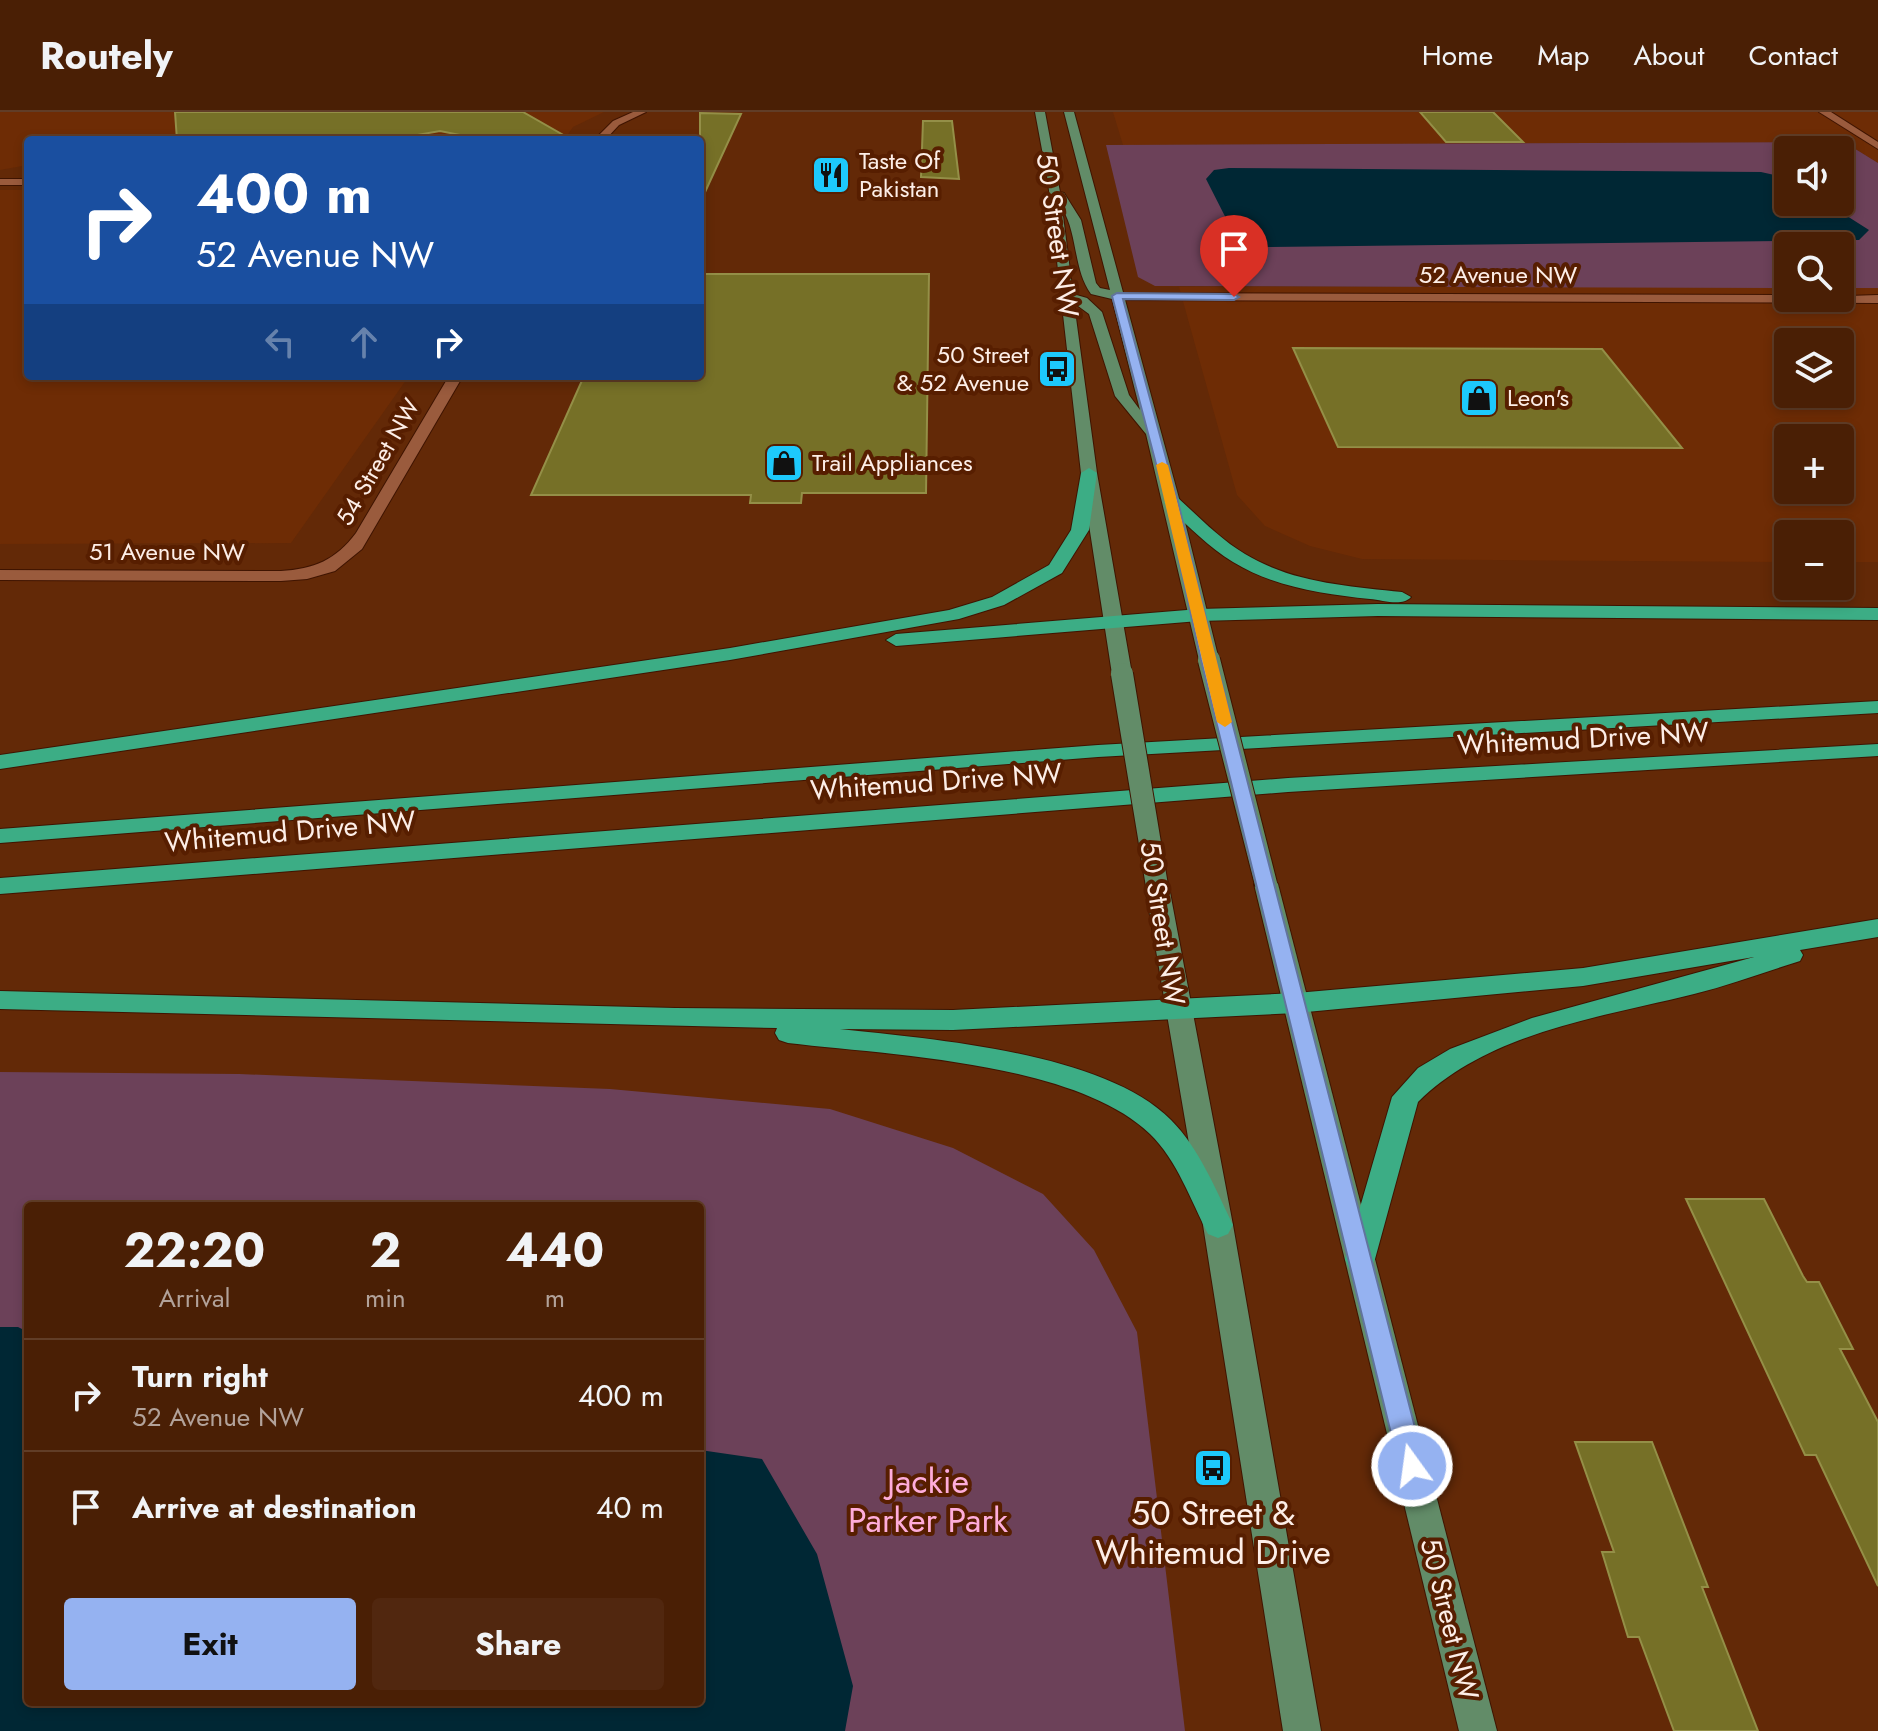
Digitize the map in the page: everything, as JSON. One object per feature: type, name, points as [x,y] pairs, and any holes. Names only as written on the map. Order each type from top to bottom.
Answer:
[{"type":"highway","points":[[0,762],[730,654],[952,615],[998,601],[1056,569],[1080,530],[1089,473]]},
{"type":"highway","points":[[1172,502],[1241,559],[1280,576],[1324,587],[1511,610]]},
{"type":"highway","points":[[730,654],[1199,615],[1378,610],[1878,614]]},
{"type":"highway","name":"Whitemud Drive NW","points":[[0,836],[1098,751],[1878,707]]},
{"type":"highway","name":"Whitemud Drive NW","points":[[0,886],[1101,798],[1878,750]]},
{"type":"highway","points":[[0,1000],[675,1018],[953,1020],[1296,1003],[1583,977],[1876,928]]},
{"type":"highway","points":[[1360,1259],[1406,1097],[1417,1081],[1493,1043],[1542,1024],[1702,983],[1876,928]]},
{"type":"highway","points":[[675,1018],[956,1053],[1021,1066],[1094,1087],[1126,1100],[1161,1126],[1185,1160],[1218,1225]]},
{"type":"main road","name":"50 Street NW","points":[[1040,112],[1053,182],[1089,473],[1302,1731]]},
{"type":"main road","name":"50 Street NW","points":[[1069,112],[1172,502],[1478,1731]]},
{"type":"main road","points":[[1053,182],[1075,220],[1090,283],[1096,291],[1117,296]]},
{"type":"main road","points":[[1068,297],[1082,301],[1095,312],[1122,396],[1155,438]]},
{"type":"street","points":[[603,136],[616,123],[641,112]]},
{"type":"street","points":[[1824,112],[1878,146]]},
{"type":"street","points":[[0,182],[24,182]]},
{"type":"street","name":"52 Avenue NW","points":[[1117,296],[1878,299]]},
{"type":"street","name":"54 Street NW","points":[[333,565],[349,555],[364,534],[454,380]]},
{"type":"street","name":"51 Avenue NW","points":[[0,575],[281,576],[308,573],[333,565]]},
{"type":"shaded area","points":[[0,112],[347,112],[203,136],[24,136],[24,166],[0,170]]},
{"type":"shaded area","points":[[411,112],[604,112],[573,127],[567,136],[274,136]]},
{"type":"shaded area","points":[[1113,112],[1878,112],[1878,163],[1854,148],[1854,136],[1774,136],[1774,142],[1123,145]]},
{"type":"shaded area","points":[[0,190],[24,190],[24,380],[406,380],[291,543],[0,544]]},
{"type":"shaded area","points":[[1179,287],[1774,287],[1774,312],[1854,312],[1854,287],[1878,287],[1878,562],[1854,562],[1854,520],[1774,520],[1774,562],[1362,559],[1310,546],[1265,526],[1237,495]]},
{"type":"green space","points":[[1774,142],[1774,216],[1854,216],[1854,148],[1878,163],[1878,288],[1854,288],[1854,232],[1774,232],[1774,288],[1155,286],[1138,277],[1106,145]]},
{"type":"green space","name":"Jackie Parker Park","points":[[0,1072],[239,1074],[610,1089],[830,1109],[953,1148],[1043,1194],[1094,1250],[1137,1332],[1185,1731],[0,1731]]},
{"type":"water","points":[[1214,170],[1761,172],[1774,175],[1774,216],[1847,216],[1869,230],[1859,240],[1854,240],[1854,232],[1774,232],[1774,241],[1268,247],[1236,238],[1206,179]]},
{"type":"water","points":[[0,1327],[24,1330],[24,1706],[704,1706],[704,1451],[762,1459],[817,1554],[853,1686],[845,1731],[0,1731]]},
{"type":"building","points":[[175,112],[523,112],[565,136],[465,136],[440,131],[412,136],[177,136]]},
{"type":"building","points":[[1420,112],[1493,112],[1523,142],[1446,142]]},
{"type":"building","points":[[700,113],[741,114],[704,194],[704,136],[700,136]]},
{"type":"building","points":[[923,121],[952,121],[959,179],[921,177]]},
{"type":"building","points":[[704,274],[929,274],[926,493],[802,493],[801,503],[750,503],[751,495],[531,495],[582,380],[704,380]]},
{"type":"building","name":"Leon's","points":[[1293,348],[1602,349],[1682,448],[1338,447]]},
{"type":"building","points":[[1686,1199],[1764,1199],[1803,1276],[1807,1282],[1819,1282],[1853,1349],[1840,1349],[1878,1422],[1878,1586],[1816,1455],[1805,1455]]},
{"type":"building","points":[[1575,1442],[1652,1442],[1708,1587],[1702,1587],[1758,1731],[1674,1731],[1639,1637],[1628,1637],[1602,1552],[1614,1552]]},
{"type":"slow traffic","points":[[1162,465],[1225,722]]},
{"type":"place","name":"Taste Of Pakistan","points":[[831,175]]},
{"type":"place","name":"50 Street & 52 Avenue","points":[[1057,369]]},
{"type":"place","name":"Leon's","points":[[1479,398]]},
{"type":"place","name":"Trail Appliances","points":[[784,463]]},
{"type":"place","name":"50 Street & Whitemud Drive","points":[[1213,1468]]},
{"type":"route","points":[[1234,297],[1117,296],[1172,502],[1412,1466]]}]
